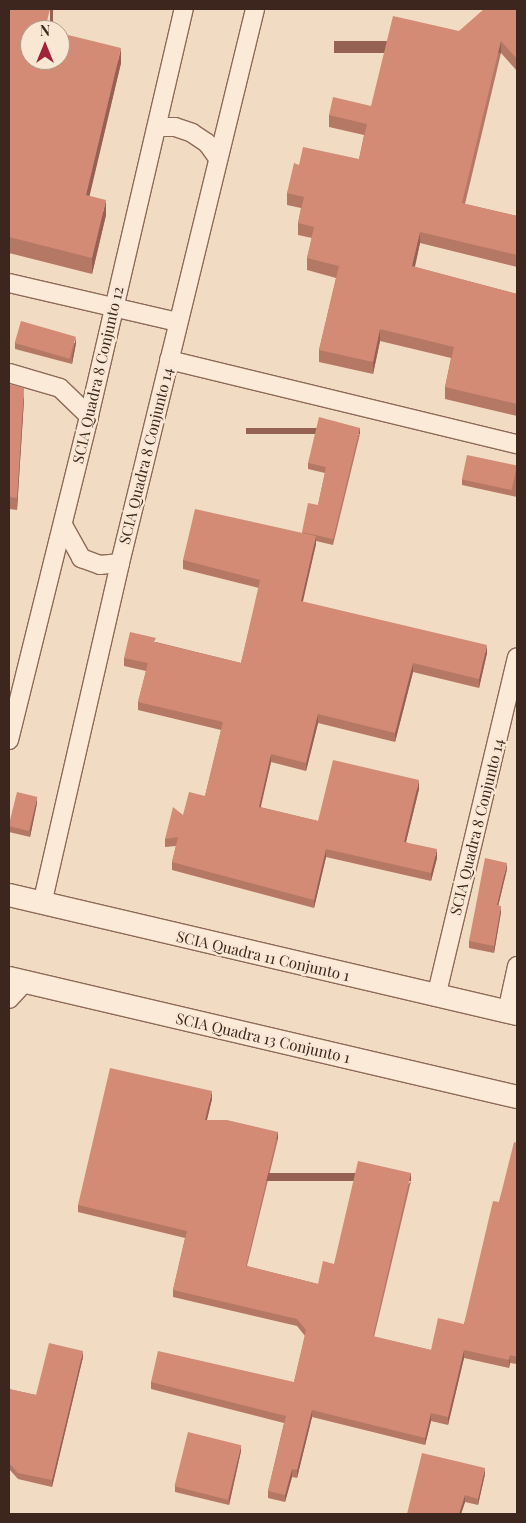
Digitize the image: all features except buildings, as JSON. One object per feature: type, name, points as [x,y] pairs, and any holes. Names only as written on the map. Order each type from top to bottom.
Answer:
[{"type":"street","name":"SCIA Quadra 8 Conjunto 12","points":[[9,740],[63,525],[184,9]]},
{"type":"street","name":"SCIA Quadra 8 Conjunto 14","points":[[42,904],[120,563],[255,9]]},
{"type":"street","points":[[157,127],[175,127],[192,132],[207,143],[218,158]]},
{"type":"street","points":[[9,283],[178,322]]},
{"type":"street","points":[[169,360],[517,444]]},
{"type":"street","points":[[9,373],[60,388],[89,416]]},
{"type":"street","points":[[63,525],[81,558],[100,565],[120,563]]},
{"type":"street","name":"SCIA Quadra 8 Conjunto 14","points":[[436,997],[517,658]]},
{"type":"street","name":"SCIA Quadra 11 Conjunto 1","points":[[9,895],[436,997],[512,1013]]},
{"type":"street","points":[[512,1013],[517,966]]},
{"type":"street","points":[[9,999],[17,980]]},
{"type":"street","name":"SCIA Quadra 13 Conjunto 1","points":[[17,980],[517,1097]]}]
